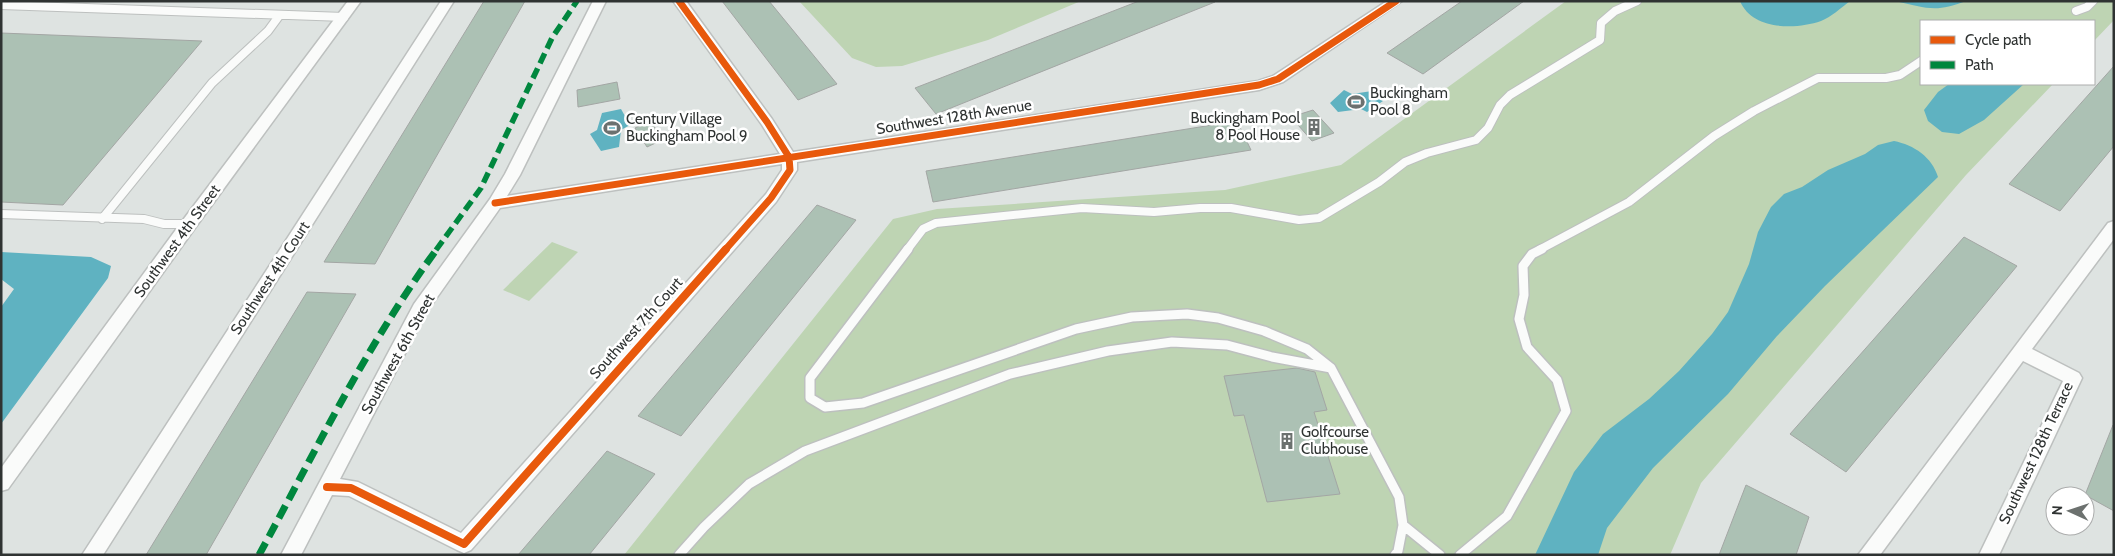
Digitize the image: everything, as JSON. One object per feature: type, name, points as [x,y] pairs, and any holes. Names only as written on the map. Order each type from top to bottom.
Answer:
[{"type":"street","name":"Southwest 4th Street","points":[[1,483],[189,224],[355,1]]},
{"type":"street","name":"Southwest 4th Court","points":[[92,555],[448,1]]},
{"type":"street","name":"Southwest 6th Street","points":[[291,555],[420,309],[495,203],[541,119],[600,1]]},
{"type":"street","name":"Southwest 128th Avenue","points":[[495,203],[1269,82],[1278,79],[1396,1]]},
{"type":"street","points":[[682,6],[761,113],[789,157]]},
{"type":"street","name":"Southwest 7th Court","points":[[327,487],[351,488],[464,544],[771,198],[790,170],[789,157]]},
{"type":"street","points":[[1868,555],[2114,227]]},
{"type":"street","name":"Southwest 128th Terrace","points":[[1989,555],[2073,378],[2020,350]]},
{"type":"lane","points":[[1395,555],[1398,551],[1403,525],[1399,496],[1331,368],[1307,349],[1264,331],[1218,318],[1187,314],[1132,318],[1076,329],[863,403],[825,407],[810,398],[810,378],[924,229],[936,223],[1082,208],[1154,212],[1200,208],[1231,208],[1299,220],[1319,218],[1379,182],[1405,162],[1427,153],[1476,140],[1488,128],[1500,105],[1510,95],[1600,40],[1601,23],[1615,11],[1637,1]]},
{"type":"lane","points":[[2076,11],[2087,8],[2094,1]]},
{"type":"lane","points":[[1,5],[344,17]]},
{"type":"lane","points":[[102,219],[212,83],[268,31],[279,16]]},
{"type":"lane","points":[[1460,555],[1507,516],[1566,411],[1557,380],[1527,346],[1520,319],[1524,295],[1523,266],[1532,254],[1629,202],[1714,136],[1754,111],[1818,78],[1886,78],[1900,75],[1920,62]]},
{"type":"lane","points":[[1,214],[144,220],[164,224],[189,224]]},
{"type":"lane","points":[[679,555],[704,527],[750,484],[805,451],[1010,374],[1108,351],[1172,342],[1227,345],[1272,357],[1331,368]]},
{"type":"lane","points":[[1403,525],[1440,555]]},
{"type":"green space","points":[[799,1],[1081,1],[988,40],[902,66],[876,67],[852,58]]},
{"type":"green space","points":[[1566,1],[2114,1],[2114,20],[2095,40],[2095,20],[1920,20],[1920,85],[2052,85],[1966,175],[1701,483],[1670,555],[624,555],[893,219],[937,209],[1225,190],[1341,165]]},
{"type":"green space","points":[[552,242],[578,252],[529,301],[503,290]]},
{"type":"water","points":[[1740,1],[1850,1],[1821,21],[1799,26],[1787,26],[1775,25],[1754,18],[1746,11]]},
{"type":"water","points":[[1895,1],[1966,1],[1947,7],[1931,8]]},
{"type":"water","points":[[1948,85],[2023,85],[1984,120],[1959,134],[1942,132],[1928,121],[1924,110],[1938,92]]},
{"type":"water","name":"Buckingham Pool 8","points":[[1344,90],[1352,94],[1372,91],[1383,101],[1367,112],[1361,109],[1338,112],[1330,103]]},
{"type":"water","name":"Century Village Buckingham Pool 9","points":[[621,109],[630,125],[621,130],[619,147],[601,151],[590,134],[597,130],[602,113]]},
{"type":"water","points":[[1894,141],[1921,153],[1927,158],[1938,177],[1825,286],[1777,336],[1728,394],[1653,468],[1607,528],[1598,555],[1535,555],[1574,472],[1603,434],[1649,399],[1679,371],[1712,334],[1728,312],[1749,264],[1758,232],[1771,207],[1784,194],[1802,187],[1828,170],[1865,154],[1878,145]]},
{"type":"water","points":[[1,252],[91,257],[111,266],[108,278],[1,424],[1,307],[14,289],[1,279]]},
{"type":"building","points":[[484,1],[525,1],[375,264],[324,262]]},
{"type":"building","points":[[722,1],[769,1],[837,84],[798,100]]},
{"type":"building","points":[[1139,1],[1215,2],[936,114],[915,88]]},
{"type":"building","points":[[1462,1],[1524,1],[1423,74],[1387,53]]},
{"type":"building","points":[[1,33],[202,41],[63,205],[1,202]]},
{"type":"building","points":[[2114,66],[2114,146],[2060,211],[2009,184]]},
{"type":"building","points":[[617,82],[620,99],[578,107],[577,90]]},
{"type":"building","name":"Buckingham Pool 8 Pool House","points":[[1313,110],[1334,133],[1312,141],[1291,117]]},
{"type":"building","points":[[651,121],[662,140],[647,147],[635,128]]},
{"type":"building","points":[[1237,121],[1251,150],[933,202],[926,171]]},
{"type":"building","points":[[817,205],[856,220],[681,436],[638,416]]},
{"type":"building","points":[[1964,237],[2017,266],[1846,472],[1790,434]]},
{"type":"building","points":[[307,292],[356,294],[206,555],[146,555]]},
{"type":"building","name":"Golfcourse Clubhouse","points":[[1297,368],[1315,372],[1327,410],[1314,412],[1340,494],[1267,502],[1244,415],[1234,416],[1224,376]]},
{"type":"building","points":[[2113,425],[2114,511],[2095,501],[2095,486],[2089,486]]},
{"type":"building","points":[[607,451],[655,474],[589,555],[518,555]]},
{"type":"building","points":[[1746,485],[1809,517],[1796,555],[1719,555]]},
{"type":"marked path","points":[[259,555],[362,365],[408,288],[481,188],[552,38],[577,1]]},
{"type":"cycle path","points":[[327,487],[351,488],[464,544],[771,198],[790,170],[789,157],[767,122],[679,1]]},
{"type":"cycle path","points":[[495,203],[1259,85],[1278,79],[1396,1]]},
{"type":"place","name":"Buckingham Pool 8","points":[[1356,102]]},
{"type":"place","name":"Buckingham Pool 8 Pool House","points":[[1314,127]]},
{"type":"place","name":"Century Village Buckingham Pool 9","points":[[612,128]]},
{"type":"place","name":"Golfcourse Clubhouse","points":[[1287,441]]}]
